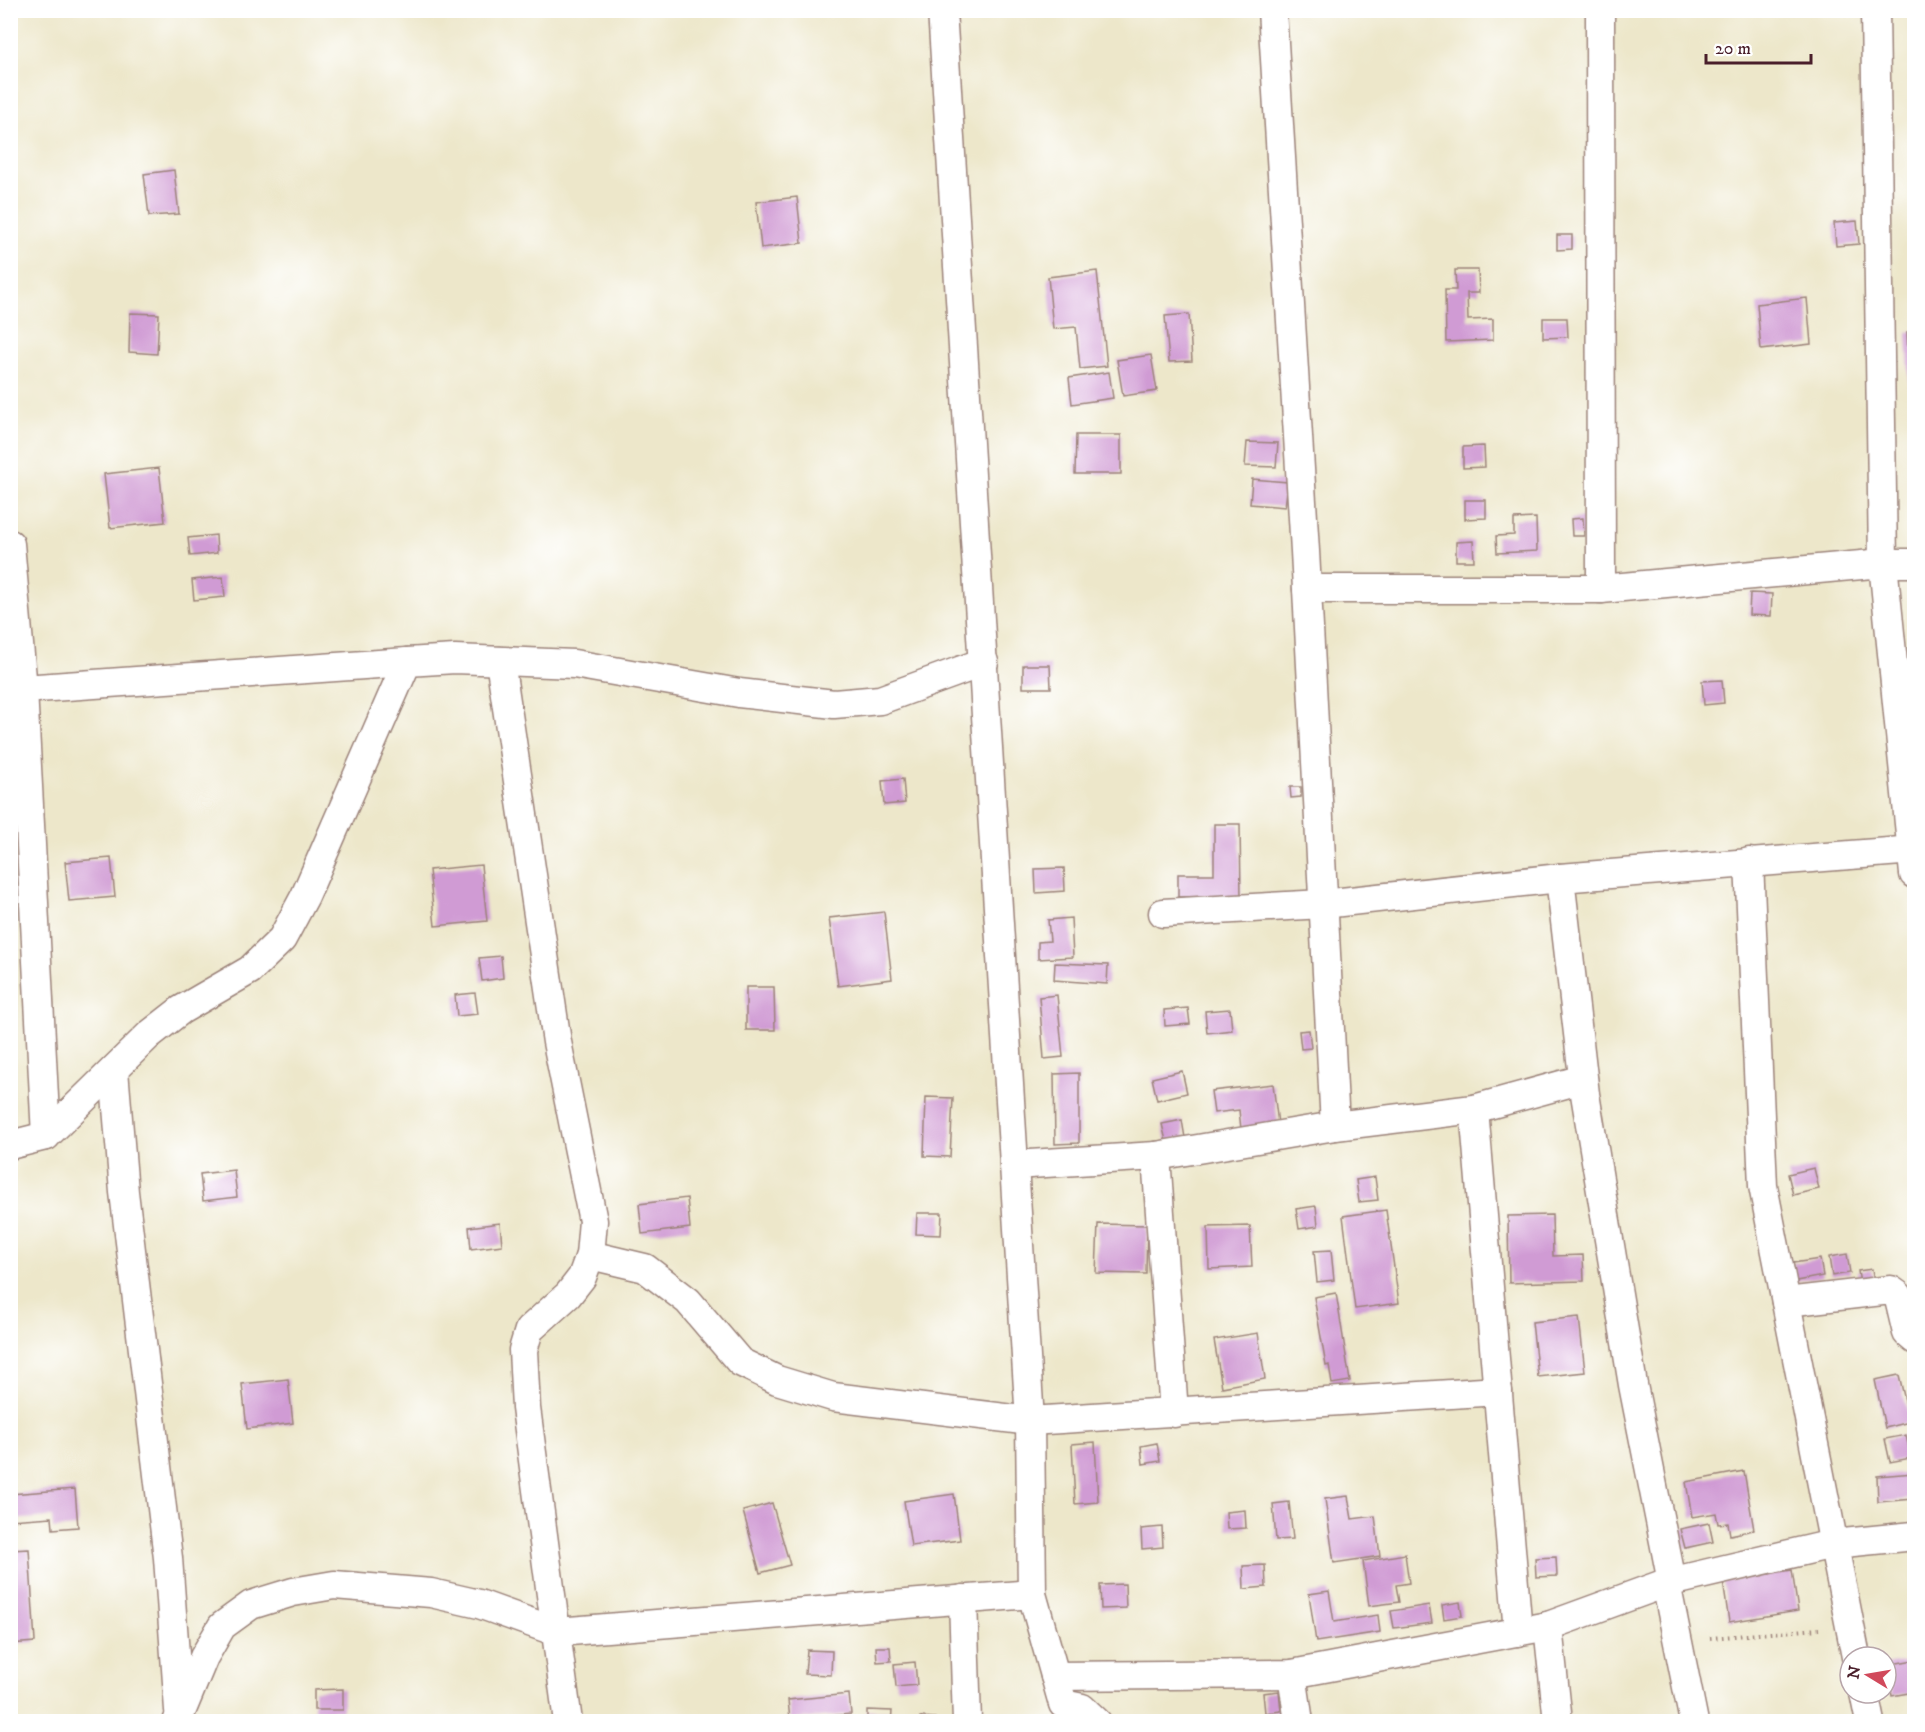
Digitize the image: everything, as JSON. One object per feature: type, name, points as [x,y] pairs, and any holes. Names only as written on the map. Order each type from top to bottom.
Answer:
[{"type":"street","points":[[942,10],[984,662],[1022,1329],[1030,1421],[1032,1594],[1063,1704],[1082,1708],[1097,1722]]},
{"type":"street","points":[[1272,10],[1307,589],[1335,1126]]},
{"type":"street","points":[[1600,10],[1601,589]]},
{"type":"street","points":[[1163,913],[1323,904],[1560,878],[1749,862],[1913,858],[1883,563],[1875,10]]},
{"type":"street","points":[[10,544],[23,689],[46,1136]]},
{"type":"street","points":[[1307,589],[1601,589],[1883,563],[1914,563]]},
{"type":"street","points":[[23,689],[408,662],[500,661],[574,664],[739,693],[834,704],[880,700],[984,662]]},
{"type":"street","points":[[500,661],[557,1042],[593,1221],[590,1255],[582,1277],[568,1295],[529,1330],[523,1350],[526,1408],[568,1722]]},
{"type":"street","points":[[10,1145],[46,1136],[149,1035],[181,1010],[250,970],[282,939],[305,896],[408,662]]},
{"type":"street","points":[[1749,862],[1759,1149],[1768,1222],[1854,1645]]},
{"type":"street","points":[[1560,878],[1583,1079],[1633,1385],[1694,1722]]},
{"type":"street","points":[[114,1070],[124,1192],[168,1558],[178,1719]]},
{"type":"street","points":[[1014,1165],[1156,1156],[1335,1126],[1474,1109],[1583,1079]]},
{"type":"street","points":[[1474,1109],[1518,1632]]},
{"type":"street","points":[[1156,1156],[1174,1413]]},
{"type":"street","points":[[590,1255],[645,1268],[688,1301],[740,1362],[777,1380],[833,1396],[1030,1421],[1498,1391]]},
{"type":"street","points":[[1786,1302],[1886,1290],[1896,1292],[1907,1333],[1914,1340]]},
{"type":"street","points":[[1055,1676],[1293,1674],[1548,1626],[1669,1582],[1833,1544],[1914,1536]]},
{"type":"street","points":[[178,1719],[204,1657],[222,1626],[251,1605],[293,1592],[334,1586],[431,1593],[489,1607],[557,1632],[1032,1594]]},
{"type":"street","points":[[963,1599],[967,1722]]},
{"type":"street","points":[[1548,1626],[1558,1722]]},
{"type":"street","points":[[1293,1674],[1299,1722]]},
{"type":"street","points":[[1866,1705],[1870,1722]]},
{"type":"path","points":[[1680,1641],[1850,1627]]},
{"type":"building","points":[[174,170],[179,214],[149,216],[144,174]]},
{"type":"building","points":[[797,197],[802,243],[761,248],[756,202]]},
{"type":"building","points":[[1857,221],[1859,244],[1836,246],[1834,223]]},
{"type":"building","points":[[1557,235],[1572,235],[1572,249],[1557,250]]},
{"type":"building","points":[[1455,270],[1478,270],[1479,293],[1467,293],[1468,320],[1493,319],[1493,340],[1446,342],[1445,290],[1456,290]]},
{"type":"building","points":[[1097,271],[1107,366],[1080,369],[1076,327],[1053,329],[1048,277]]},
{"type":"building","points":[[1807,298],[1811,344],[1761,350],[1757,304]]},
{"type":"building","points":[[130,313],[159,314],[157,354],[129,352]]},
{"type":"building","points":[[1189,314],[1192,361],[1169,362],[1165,316]]},
{"type":"building","points":[[1543,318],[1567,318],[1568,337],[1543,338]]},
{"type":"building","points":[[1914,331],[1914,413],[1911,413],[1907,332]]},
{"type":"building","points":[[1151,355],[1157,391],[1123,396],[1117,360]]},
{"type":"building","points":[[1109,372],[1113,398],[1072,404],[1069,378]]},
{"type":"building","points":[[1076,435],[1121,435],[1121,474],[1075,474]]},
{"type":"building","points":[[1247,442],[1278,443],[1276,467],[1245,466]]},
{"type":"building","points":[[1484,446],[1485,467],[1463,468],[1463,447]]},
{"type":"building","points":[[159,468],[165,522],[110,528],[104,474]]},
{"type":"building","points":[[1252,479],[1288,482],[1285,507],[1250,504]]},
{"type":"building","points":[[1465,500],[1486,500],[1486,518],[1465,519]]},
{"type":"building","points":[[1536,518],[1537,551],[1497,553],[1496,536],[1514,535],[1514,519]]},
{"type":"building","points":[[1583,518],[1584,536],[1572,536],[1571,519]]},
{"type":"building","points":[[216,535],[217,553],[190,556],[188,538]]},
{"type":"building","points":[[1473,541],[1474,561],[1456,561],[1456,542]]},
{"type":"building","points":[[223,577],[225,597],[194,600],[192,580]]},
{"type":"building","points":[[1750,593],[1772,594],[1771,616],[1749,615]]},
{"type":"building","points":[[1023,665],[1050,665],[1051,688],[1023,688]]},
{"type":"building","points":[[1722,680],[1724,703],[1704,705],[1702,681]]},
{"type":"building","points":[[903,779],[905,803],[884,805],[882,781]]},
{"type":"building","points":[[1290,787],[1301,787],[1301,797],[1291,798]]},
{"type":"building","points":[[1214,824],[1240,824],[1241,897],[1178,897],[1178,874],[1214,874]]},
{"type":"building","points":[[111,858],[115,897],[69,901],[65,862]]},
{"type":"building","points":[[481,865],[487,921],[435,926],[429,870]]},
{"type":"building","points":[[1064,868],[1065,891],[1036,893],[1035,869]]},
{"type":"building","points":[[884,912],[892,979],[838,986],[829,918]]},
{"type":"building","points":[[1071,918],[1073,957],[1038,959],[1038,942],[1050,941],[1048,920]]},
{"type":"building","points":[[501,956],[503,978],[482,981],[479,958]]},
{"type":"building","points":[[1055,963],[1108,965],[1107,984],[1054,980]]},
{"type":"building","points":[[746,987],[774,987],[775,1030],[746,1030]]},
{"type":"building","points":[[475,993],[478,1014],[457,1016],[455,995]]},
{"type":"building","points":[[1057,995],[1063,1057],[1044,1059],[1039,997]]},
{"type":"building","points":[[1188,1008],[1190,1024],[1165,1026],[1164,1010]]},
{"type":"building","points":[[1230,1009],[1232,1030],[1207,1033],[1205,1011]]},
{"type":"building","points":[[1309,1030],[1311,1048],[1301,1049],[1299,1031]]},
{"type":"building","points":[[1182,1071],[1187,1093],[1157,1100],[1152,1078]]},
{"type":"building","points":[[1079,1073],[1079,1143],[1055,1144],[1054,1074]]},
{"type":"building","points":[[1273,1084],[1278,1124],[1241,1129],[1239,1110],[1214,1113],[1211,1091]]},
{"type":"building","points":[[926,1097],[953,1098],[950,1157],[924,1156]]},
{"type":"building","points":[[1182,1120],[1185,1138],[1166,1141],[1162,1124]]},
{"type":"building","points":[[1814,1168],[1819,1189],[1793,1195],[1788,1174]]},
{"type":"building","points":[[234,1170],[237,1197],[203,1201],[200,1174]]},
{"type":"building","points":[[1375,1177],[1378,1200],[1359,1202],[1356,1180]]},
{"type":"building","points":[[687,1198],[690,1228],[642,1234],[639,1204]]},
{"type":"building","points":[[1316,1206],[1318,1226],[1299,1229],[1296,1209]]},
{"type":"building","points":[[1386,1210],[1399,1303],[1355,1309],[1343,1216]]},
{"type":"building","points":[[917,1213],[942,1213],[941,1235],[916,1234]]},
{"type":"building","points":[[1552,1215],[1553,1256],[1583,1255],[1584,1281],[1509,1283],[1508,1216]]},
{"type":"building","points":[[500,1223],[502,1245],[471,1249],[469,1227]]},
{"type":"building","points":[[1098,1224],[1147,1225],[1146,1274],[1096,1273]]},
{"type":"building","points":[[1250,1226],[1252,1267],[1209,1269],[1208,1227]]},
{"type":"building","points":[[1331,1250],[1334,1280],[1317,1282],[1314,1251]]},
{"type":"building","points":[[1847,1254],[1850,1273],[1832,1276],[1829,1257]]},
{"type":"building","points":[[1820,1259],[1823,1276],[1796,1281],[1793,1263]]},
{"type":"building","points":[[1872,1269],[1874,1282],[1860,1284],[1858,1271]]},
{"type":"building","points":[[1336,1293],[1350,1381],[1332,1384],[1329,1365],[1326,1366],[1314,1297]]},
{"type":"building","points":[[1579,1317],[1585,1372],[1538,1377],[1532,1322]]},
{"type":"building","points":[[1258,1333],[1265,1379],[1222,1387],[1214,1340]]},
{"type":"building","points":[[1899,1375],[1910,1422],[1885,1428],[1875,1380]]},
{"type":"building","points":[[288,1379],[293,1423],[247,1429],[242,1384]]},
{"type":"building","points":[[1906,1435],[1911,1458],[1890,1462],[1885,1439]]},
{"type":"building","points":[[1095,1442],[1098,1502],[1075,1504],[1072,1444]]},
{"type":"building","points":[[1157,1443],[1160,1461],[1143,1464],[1141,1446]]},
{"type":"building","points":[[1744,1471],[1754,1530],[1730,1535],[1728,1523],[1718,1524],[1716,1513],[1692,1517],[1686,1482]]},
{"type":"building","points":[[1914,1473],[1914,1499],[1878,1502],[1877,1476]]},
{"type":"building","points":[[75,1489],[78,1527],[53,1529],[52,1517],[10,1520],[10,1494]]},
{"type":"building","points":[[954,1494],[960,1540],[911,1546],[904,1501]]},
{"type":"building","points":[[1348,1496],[1352,1519],[1375,1516],[1380,1556],[1334,1563],[1325,1499]]},
{"type":"building","points":[[1289,1502],[1293,1539],[1276,1540],[1273,1504]]},
{"type":"building","points":[[772,1503],[790,1565],[760,1573],[743,1511]]},
{"type":"building","points":[[1245,1510],[1246,1528],[1227,1529],[1226,1512]]},
{"type":"building","points":[[1709,1523],[1713,1542],[1685,1548],[1680,1529]]},
{"type":"building","points":[[1162,1527],[1163,1547],[1142,1549],[1141,1529]]},
{"type":"building","points":[[29,1549],[35,1642],[10,1644],[10,1550]]},
{"type":"building","points":[[1405,1554],[1409,1583],[1396,1585],[1399,1602],[1369,1606],[1363,1561]]},
{"type":"building","points":[[1556,1557],[1557,1576],[1536,1577],[1535,1558]]},
{"type":"building","points":[[1265,1565],[1266,1587],[1244,1589],[1243,1566]]},
{"type":"building","points":[[1792,1570],[1798,1611],[1729,1622],[1723,1581]]},
{"type":"building","points":[[1125,1584],[1126,1608],[1101,1609],[1100,1585]]},
{"type":"building","points":[[1329,1591],[1334,1622],[1378,1615],[1380,1632],[1316,1642],[1309,1594]]},
{"type":"building","points":[[1460,1602],[1462,1616],[1444,1619],[1442,1605]]},
{"type":"building","points":[[1429,1605],[1432,1623],[1394,1628],[1391,1611]]},
{"type":"building","points":[[876,1647],[890,1647],[891,1661],[877,1662]]},
{"type":"building","points":[[807,1650],[832,1651],[831,1675],[805,1674]]},
{"type":"building","points":[[1914,1660],[1914,1692],[1898,1695],[1898,1663]]},
{"type":"building","points":[[915,1662],[917,1685],[896,1687],[894,1664]]},
{"type":"building","points":[[343,1689],[343,1710],[314,1710],[314,1690]]},
{"type":"building","points":[[1279,1691],[1281,1711],[1265,1713],[1263,1693]]},
{"type":"building","points":[[849,1694],[851,1714],[790,1720],[788,1700]]},
{"type":"building","points":[[867,1710],[892,1711],[891,1722],[867,1722]]},
{"type":"building","points":[[920,1717],[935,1718],[935,1722],[919,1722]]}]
